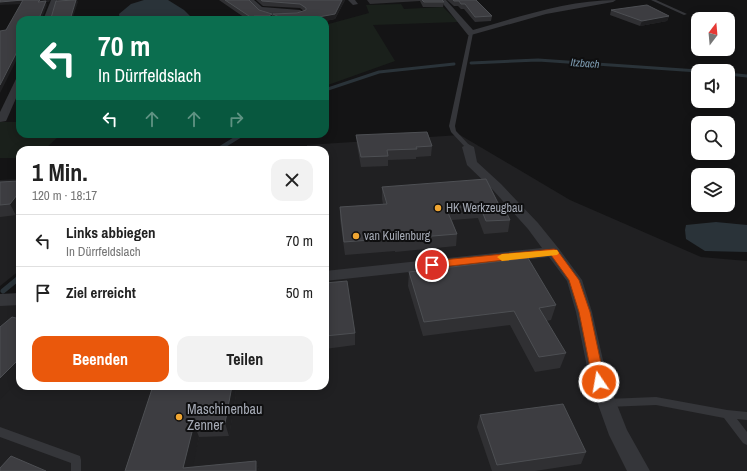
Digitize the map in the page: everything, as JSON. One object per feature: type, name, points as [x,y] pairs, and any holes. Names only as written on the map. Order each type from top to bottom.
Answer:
[{"type":"street","points":[[48,16],[54,0]]},
{"type":"street","points":[[250,0],[259,10],[267,14],[295,16],[303,14],[293,8],[259,10]]},
{"type":"street","points":[[443,0],[471,32],[545,12],[613,0]]},
{"type":"street","points":[[2,119],[16,89]]},
{"type":"street","points":[[468,146],[471,163],[497,187],[533,226],[574,280],[584,312],[599,382],[619,434],[640,471]]},
{"type":"street","points":[[329,276],[554,252]]},
{"type":"street","points":[[0,300],[16,299]]},
{"type":"lane","points":[[653,0],[685,14]]},
{"type":"lane","points":[[468,146],[453,132],[452,126],[471,32]]},
{"type":"lane","points":[[607,404],[656,401],[727,414],[747,416]]},
{"type":"lane","points":[[727,414],[747,440]]},
{"type":"lane","points":[[0,432],[76,460],[76,471]]},
{"type":"shaded area","points":[[144,0],[168,0],[184,10],[190,16],[119,16],[119,14],[131,4]]},
{"type":"shaded area","points":[[401,4],[404,9],[443,7],[458,22],[373,25],[395,61],[329,85],[329,24],[369,13],[366,5]]},
{"type":"shaded area","points":[[0,122],[16,122],[16,138],[57,138],[48,146],[16,146],[16,158],[0,158]]},
{"type":"shaded area","points":[[460,135],[570,200],[701,257],[747,261],[747,471],[0,471],[0,304],[16,293],[16,390],[329,390],[329,146],[307,145]]},
{"type":"shaded area","points":[[16,179],[16,273],[0,286],[0,180]]},
{"type":"shaded area","points":[[716,222],[747,225],[747,252],[705,251],[686,239],[686,225]]},
{"type":"building","points":[[0,0],[23,0],[0,2]]},
{"type":"building","points":[[23,0],[40,0],[38,2],[46,1],[40,16],[16,16],[16,54],[0,85],[0,31],[6,30]]},
{"type":"building","points":[[76,0],[71,16],[52,16],[56,1]]},
{"type":"building","points":[[225,0],[249,0],[259,10],[272,14],[269,16],[249,16]]},
{"type":"building","points":[[261,0],[342,0],[335,14],[324,16],[277,16],[273,14],[297,13],[306,10],[306,8],[300,4]]},
{"type":"building","points":[[422,0],[442,0],[444,2],[424,2]]},
{"type":"building","points":[[453,0],[476,0],[492,16],[475,17],[465,4],[461,4],[459,1]]},
{"type":"building","points":[[647,5],[669,16],[642,21],[611,10]]},
{"type":"building","points":[[427,132],[432,146],[416,147],[417,149],[387,150],[388,156],[361,157],[356,135]]},
{"type":"building","points":[[486,179],[499,205],[503,205],[510,220],[486,221],[480,206],[446,208],[457,234],[344,242],[340,207],[387,204],[382,187]]},
{"type":"building","points":[[16,181],[16,196],[10,204],[0,205],[0,182]]},
{"type":"building","points":[[528,258],[556,305],[539,308],[566,353],[539,357],[514,311],[424,322],[409,272]]},
{"type":"building","points":[[347,281],[355,333],[329,336],[329,283]]},
{"type":"building","points":[[12,317],[16,318],[16,362],[0,378],[0,327]]},
{"type":"building","name":"Maschinenbau Zenner","points":[[152,390],[231,390],[225,423],[194,424],[183,468],[256,461],[256,471],[125,471]]},
{"type":"building","points":[[563,404],[586,452],[497,465],[480,415]]},
{"type":"building","points":[[11,456],[46,471],[0,471],[0,468]]},
{"type":"waterway","name":"Itzbach","points":[[471,63],[538,60],[691,71]]},
{"type":"waterway","name":"Itzbach","points":[[329,89],[379,72],[454,64]]},
{"type":"waterway","name":"Itzbach","points":[[735,75],[747,76]]},
{"type":"waterway","name":"Itzbach","points":[[224,146],[236,138]]},
{"type":"waterway","name":"Itzbach","points":[[3,291],[16,280]]},
{"type":"slow traffic","points":[[502,257],[554,253]]},
{"type":"place","name":"HK Werkzeugbau","points":[[438,208]]},
{"type":"place","name":"van Kuilenburg","points":[[356,236]]},
{"type":"place","name":"Maschinenbau Zenner","points":[[179,417]]},
{"type":"route","points":[[432,265],[554,252],[574,280],[584,312],[599,382]]}]
